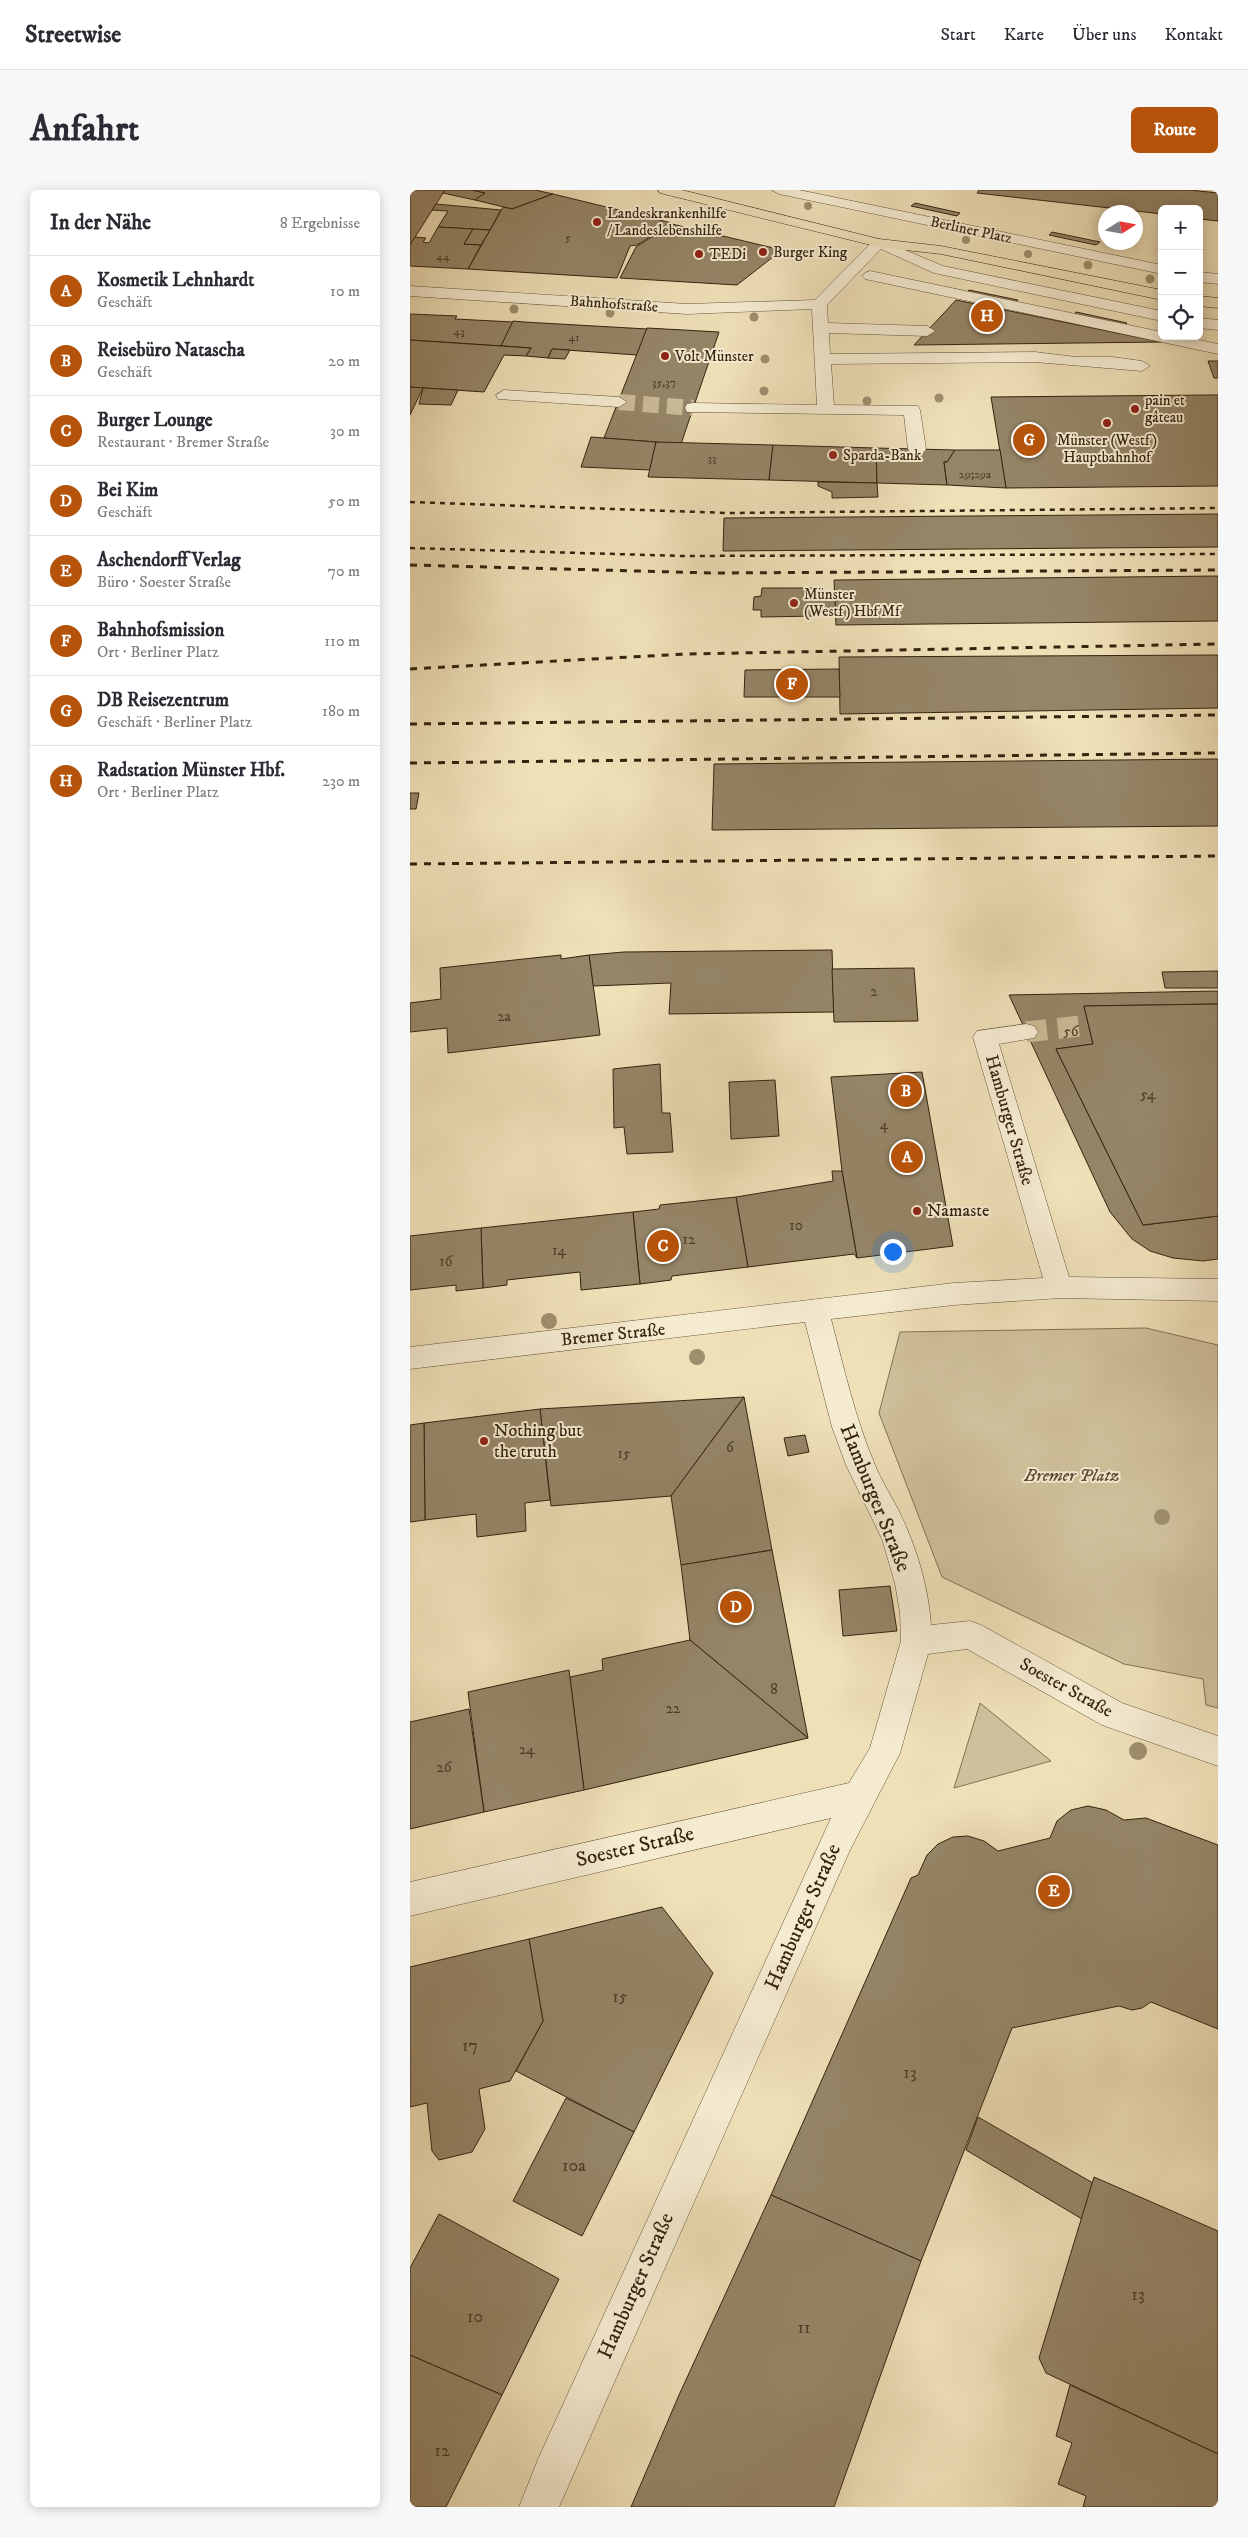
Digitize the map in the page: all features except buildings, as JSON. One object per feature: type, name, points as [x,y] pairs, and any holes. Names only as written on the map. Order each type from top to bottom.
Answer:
[{"type":"main road","name":"Berliner Platz","points":[[665,190],[879,243],[941,250],[1158,294]]},
{"type":"main road","points":[[1203,301],[1218,303]]},
{"type":"street","name":"Berliner Platz","points":[[779,190],[1158,269]]},
{"type":"street","points":[[826,410],[819,304],[879,243]]},
{"type":"street","name":"Berliner Platz","points":[[879,243],[939,270],[1158,315]]},
{"type":"street","points":[[870,276],[1218,348]]},
{"type":"street","points":[[1203,277],[1218,279]]},
{"type":"street","name":"Bahnhofstraße","points":[[410,291],[687,309],[819,304]]},
{"type":"street","points":[[939,306],[951,294]]},
{"type":"street","points":[[1203,324],[1218,326]]},
{"type":"street","points":[[821,328],[923,327],[896,351]]},
{"type":"street","points":[[822,359],[1035,357],[1076,362],[1112,362],[1142,366]]},
{"type":"street","points":[[504,395],[619,402]]},
{"type":"street","points":[[693,408],[912,410],[918,449]]},
{"type":"street","name":"Hamburger Straße","points":[[1026,1032],[985,1037],[1054,1272],[1061,1287]]},
{"type":"street","points":[[816,1312],[954,1294],[1061,1287],[1218,1290]]},
{"type":"street","name":"Hamburger Straße","points":[[539,2507],[557,2462],[859,1796],[884,1753],[916,1641],[917,1630],[908,1577],[892,1528],[861,1466],[838,1404],[816,1312]]},
{"type":"street","name":"Bremer Straße","points":[[410,1358],[816,1312]]},
{"type":"street","name":"Soester Straße","points":[[916,1641],[970,1635],[1113,1715],[1218,1751]]},
{"type":"street","name":"Soester Straße","points":[[410,1898],[859,1796]]},
{"type":"green space","name":"Bremer Platz","points":[[1146,1328],[1218,1345],[1218,1708],[1206,1705],[1203,1679],[1124,1664],[942,1577],[879,1413],[900,1332]]},
{"type":"green space","points":[[980,1703],[1051,1761],[954,1788]]},
{"type":"tunnel","points":[[619,402],[693,408]]},
{"type":"tunnel","points":[[1026,1032],[1089,1025]]},
{"type":"railway","points":[[410,502],[728,513],[1218,508]]},
{"type":"railway","points":[[410,548],[683,556],[1218,554]]},
{"type":"railway","points":[[410,565],[713,573],[1218,570]]},
{"type":"railway","points":[[410,669],[685,654],[1218,644]]},
{"type":"railway","points":[[410,724],[1218,715]]},
{"type":"railway","points":[[410,763],[1218,753]]},
{"type":"railway","points":[[410,864],[1218,856]]},
{"type":"place","name":"Landeskrankenhilfe / Landeslebenshilfe","points":[[597,222]]},
{"type":"place","name":"Burger King","points":[[763,252]]},
{"type":"place","name":"TEDi","points":[[699,254]]},
{"type":"place","name":"Radstation Münster Hbf.","points":[[987,316]]},
{"type":"place","name":"Volt Münster","points":[[665,356]]},
{"type":"place","name":"pain et gâteau","points":[[1135,409]]},
{"type":"place","name":"Münster (Westf) Hauptbahnhof","points":[[1107,423]]},
{"type":"place","name":"DB Reisezentrum","points":[[1029,440]]},
{"type":"place","name":"Sparda-Bank","points":[[833,455]]},
{"type":"place","name":"Münster (Westf) Hbf Mf","points":[[794,603]]},
{"type":"place","name":"Bahnhofsmission","points":[[792,684]]},
{"type":"place","name":"Reisebüro Natascha","points":[[906,1091]]},
{"type":"place","name":"Kosmetik Lehnhardt","points":[[907,1157]]},
{"type":"place","name":"Namaste","points":[[917,1211]]},
{"type":"place","name":"Burger Lounge","points":[[663,1246]]},
{"type":"place","name":"Nothing but the truth","points":[[484,1441]]},
{"type":"place","name":"Bei Kim","points":[[736,1607]]},
{"type":"place","name":"Aschendorff Verlag","points":[[1054,1891]]}]
